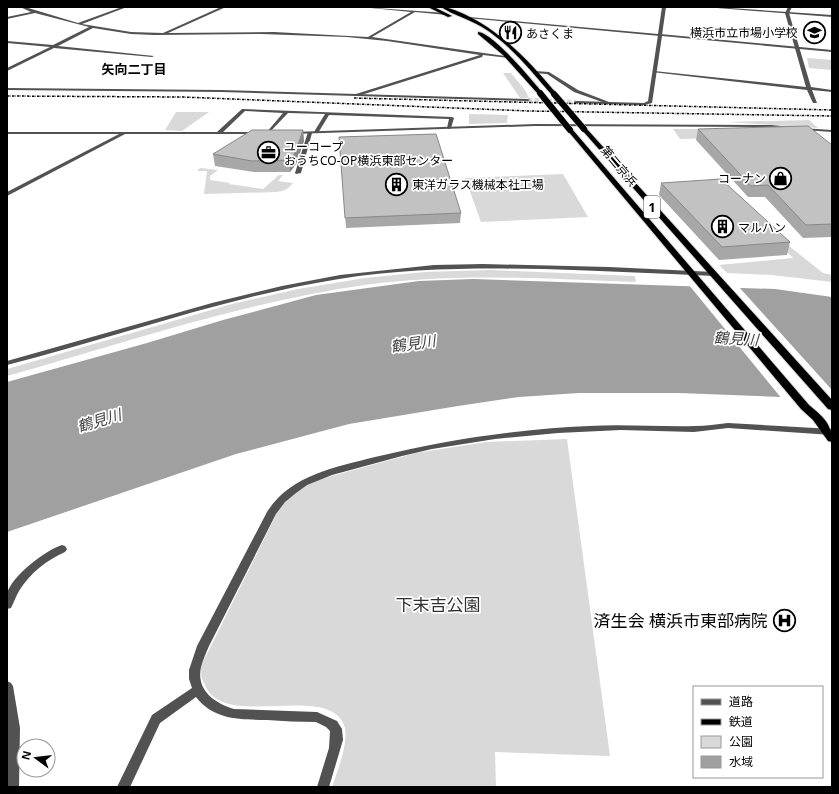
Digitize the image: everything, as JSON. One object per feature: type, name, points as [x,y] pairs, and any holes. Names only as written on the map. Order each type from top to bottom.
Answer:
[{"type":"highway","points":[[430,7],[460,21]]},
{"type":"highway","name":"第二京浜","points":[[443,7],[469,18],[506,42],[535,72],[677,236],[723,283],[830,405]]},
{"type":"highway","name":"第二京浜","points":[[473,28],[498,46],[509,57],[805,407],[831,434]]},
{"type":"street","points":[[22,7],[90,28],[130,34],[162,36],[261,33],[368,38],[484,55],[509,57]]},
{"type":"street","points":[[78,24],[125,7]]},
{"type":"street","points":[[162,36],[224,7]]},
{"type":"street","points":[[363,7],[446,14]]},
{"type":"street","points":[[368,38],[423,7]]},
{"type":"street","points":[[576,102],[650,102],[664,7]]},
{"type":"street","points":[[717,7],[832,16]]},
{"type":"street","points":[[790,7],[787,13],[809,89],[815,102]]},
{"type":"street","points":[[7,18],[37,12]]},
{"type":"street","points":[[7,13],[18,16]]},
{"type":"street","points":[[469,18],[832,51]]},
{"type":"street","points":[[7,70],[90,28]]},
{"type":"street","points":[[7,42],[152,56]]},
{"type":"street","points":[[358,95],[484,55]]},
{"type":"street","points":[[535,72],[548,73],[576,91],[607,102]]},
{"type":"street","points":[[654,72],[832,91]]},
{"type":"street","points":[[7,89],[199,90],[528,100]]},
{"type":"street","points":[[219,133],[244,110],[452,118],[449,128]]},
{"type":"street","points":[[268,133],[286,112]]},
{"type":"street","points":[[298,173],[313,132],[328,113]]},
{"type":"street","points":[[289,133],[535,125],[770,126],[832,131]]},
{"type":"street","points":[[7,133],[275,133]]},
{"type":"street","points":[[7,194],[125,133]]},
{"type":"street","points":[[7,364],[214,304],[282,288],[340,277],[434,267],[483,266],[609,269],[714,274]]},
{"type":"street","points":[[323,787],[337,738],[336,729],[329,722],[317,717],[234,714],[223,711],[212,705],[201,696],[196,682],[195,669],[203,646],[272,512],[282,498],[293,489],[307,480],[329,472],[414,449],[488,437],[531,432],[621,427],[694,429],[731,426],[831,434]]},
{"type":"street","points":[[7,605],[27,573],[54,552],[62,549]]},
{"type":"street","points":[[7,686],[14,728],[13,787]]},
{"type":"street","points":[[123,787],[156,719],[198,690]]},
{"type":"green space","points":[[807,58],[832,60],[832,70],[809,68]]},
{"type":"green space","points":[[503,73],[511,73],[525,90],[529,98],[520,98]]},
{"type":"green space","points":[[176,112],[209,112],[182,131],[165,130]]},
{"type":"green space","points":[[469,114],[508,115],[507,123],[469,124]]},
{"type":"green space","points":[[809,120],[818,128],[726,122]]},
{"type":"green space","points":[[673,129],[735,129],[741,137],[680,139]]},
{"type":"green space","points":[[200,168],[218,170],[210,176],[210,180],[230,183],[229,184],[263,189],[279,175],[283,175],[278,181],[293,183],[290,187],[277,192],[204,194],[207,171],[197,171]]},
{"type":"green space","points":[[563,174],[588,217],[481,222],[465,178]]},
{"type":"green space","points":[[729,198],[823,273],[832,275],[832,282],[772,275],[727,273],[719,265],[793,258]]},
{"type":"green space","points":[[489,270],[635,276],[636,282],[534,278],[467,278],[399,281],[365,285],[320,292],[185,324],[7,376],[7,369],[232,304],[298,289],[365,278],[425,272]]},
{"type":"green space","name":"下末吉公園","points":[[567,439],[610,756],[495,752],[496,787],[332,787],[342,756],[345,739],[344,725],[334,713],[318,707],[252,707],[232,705],[215,698],[205,685],[201,674],[202,665],[277,513],[287,499],[310,482],[416,453],[486,442]]},
{"type":"water","name":"鶴見川","points":[[473,279],[775,289],[832,297],[832,399],[679,393],[579,393],[519,397],[458,406],[349,424],[236,454],[7,532],[7,382],[316,295],[419,281]]},
{"type":"pier","points":[[689,285],[739,287],[832,390],[832,401],[782,399]]},
{"type":"building","name":"コーナン","points":[[808,126],[832,145],[832,224],[806,225],[768,185],[751,186],[698,129]]},
{"type":"building","points":[[252,130],[303,130],[295,153],[289,160],[252,161],[213,154]]},
{"type":"building","name":"東洋ガラス機械本社工場","points":[[436,134],[461,213],[345,218],[339,137]]},
{"type":"building","name":"マルハン","points":[[721,179],[790,242],[722,247],[661,183]]},
{"type":"tunnel","points":[[528,100],[576,102]]},
{"type":"railway","points":[[7,96],[182,97],[529,111],[832,116]]},
{"type":"railway","points":[[354,98],[832,110]]},
{"type":"place","name":"横浜市立市場小学校","points":[[814,32]]},
{"type":"place","name":"あさくま","points":[[511,33]]},
{"type":"place","name":"ユーコープ おうちCO-OP横浜東部センター","points":[[268,153]]},
{"type":"place","name":"コーナン","points":[[781,178]]},
{"type":"place","name":"東洋ガラス機械本社工場","points":[[396,184]]},
{"type":"place","name":"マルハン","points":[[723,227]]},
{"type":"place","name":"済生会 横浜市東部病院","points":[[784,620]]},
{"type":"district","name":"矢向二丁目","points":[[134,69]]}]
